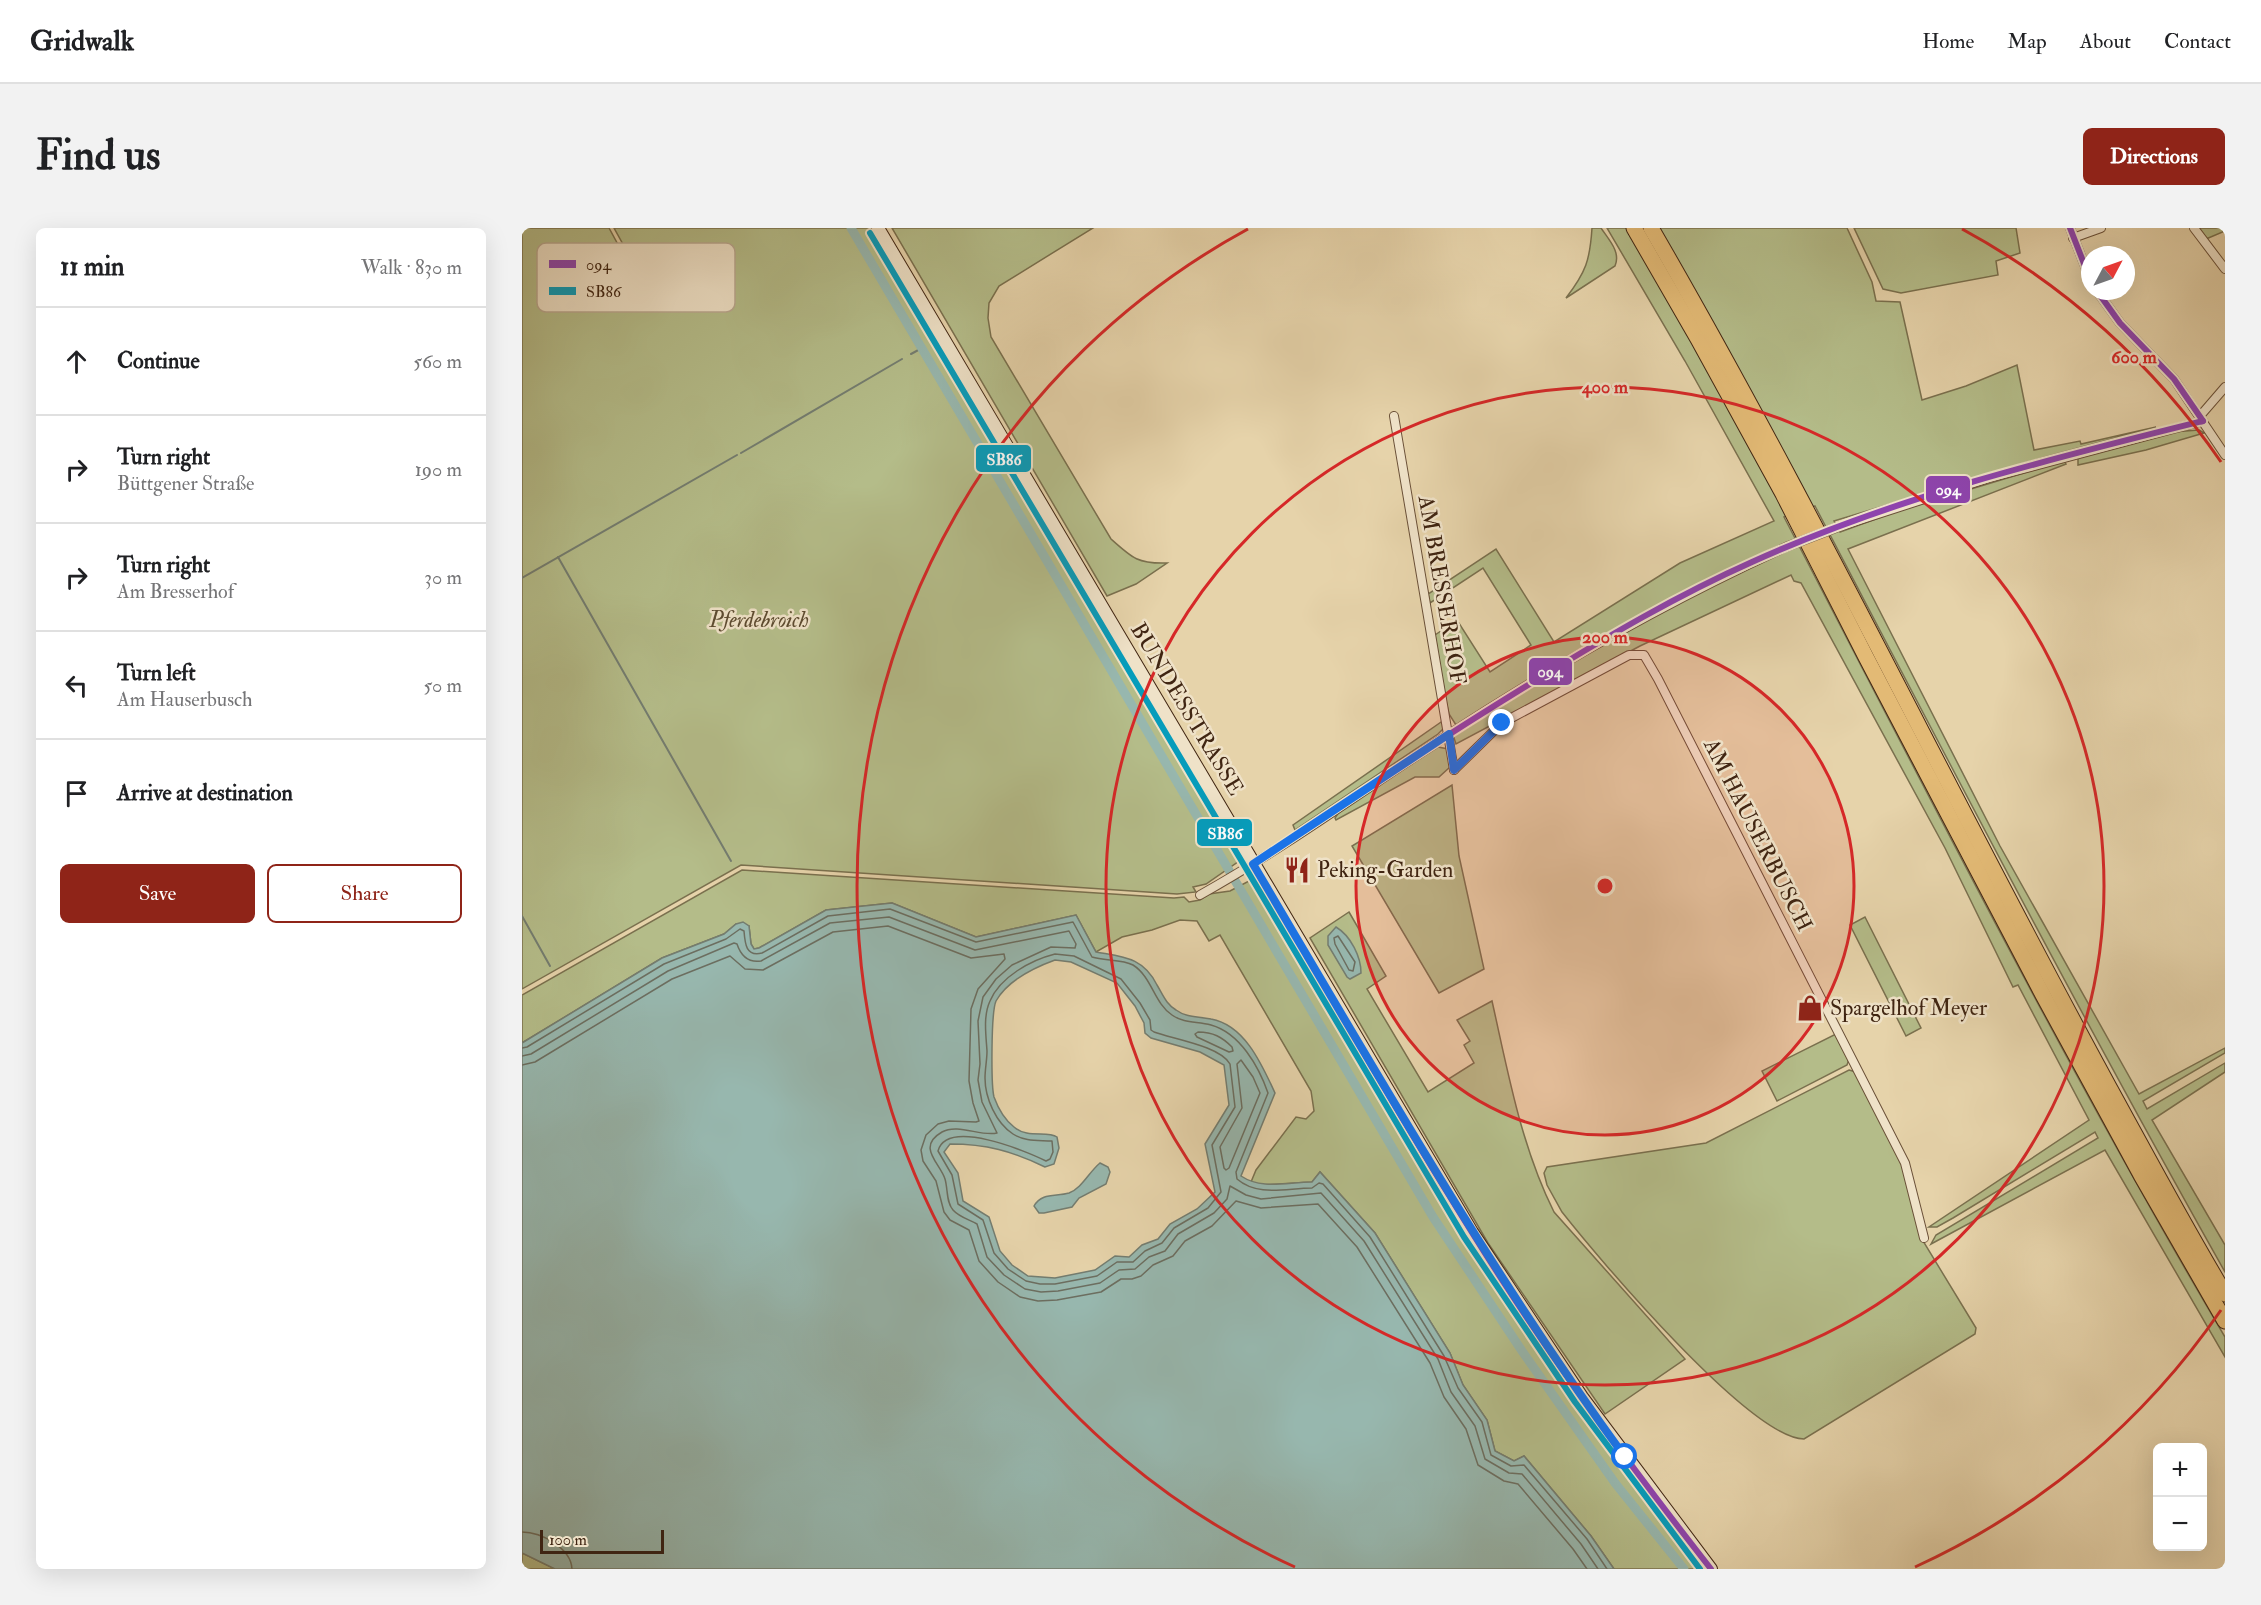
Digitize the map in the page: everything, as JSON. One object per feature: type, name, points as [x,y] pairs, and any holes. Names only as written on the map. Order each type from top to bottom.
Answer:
[{"type":"highway","points":[[1634,228],[1784,494],[1866,657],[2053,1015],[2140,1175],[2225,1321]]},
{"type":"highway","points":[[1651,228],[1795,487],[2055,989],[2225,1294]]},
{"type":"main road","name":"BUNDESSTRASSE","points":[[878,228],[1439,1179],[1505,1284],[1603,1427],[1711,1569]]},
{"type":"street","points":[[2070,228],[2081,257]]},
{"type":"street","points":[[2073,238],[2101,228]]},
{"type":"street","points":[[2194,228],[2225,269]]},
{"type":"street","points":[[2103,300],[2120,323],[2174,379],[2225,455]]},
{"type":"street","points":[[1200,895],[1253,864],[1449,734],[1625,626],[1722,576],[1786,547],[1838,527],[1989,478],[2201,418],[2225,387]]},
{"type":"street","name":"AM BRESSERHOF","points":[[1394,416],[1454,770]]},
{"type":"street","name":"AM HAUSERBUSCH","points":[[1454,770],[1502,723],[1629,655],[1644,655],[1905,1163],[1924,1238]]},
{"type":"green space","name":"Pferdebroich","points":[[522,228],[609,228],[617,243],[537,243],[537,312],[735,312],[735,243],[622,243],[614,228],[873,228],[1243,855],[1242,859],[1206,884],[1193,887],[1196,892],[1177,894],[741,865],[522,989]]},
{"type":"green space","points":[[892,228],[1093,228],[999,286],[989,303],[988,318],[991,337],[1111,539],[1142,561],[1167,563],[1136,584],[1107,596]]},
{"type":"green space","points":[[1592,228],[1601,228],[1611,242],[1616,256],[1615,266],[1566,298],[1586,265]]},
{"type":"green space","points":[[1607,228],[1847,228],[1872,282],[1876,301],[1900,302],[1922,400],[1966,386],[2017,365],[2034,450],[2080,441],[2081,444],[2156,427],[2045,457],[1834,521],[1840,532],[1895,512],[2065,462],[2066,464],[1848,549],[2000,846],[2139,1094],[2225,1048],[2225,1053],[2143,1101],[2147,1109],[2225,1063],[2225,1072],[2152,1120],[2225,1245],[2225,1272],[2068,987],[1815,506],[1784,517],[2054,1033],[2225,1337],[2225,1357],[2105,1150],[1931,1244],[1936,1235],[2098,1138],[2095,1132],[1953,1218],[1937,1227],[1929,1227],[2089,1120],[2018,985],[2013,987],[1945,848],[1801,583],[1794,581],[1791,575],[1640,646],[1456,744],[1454,738],[1456,725],[1449,714],[1435,635],[1457,620],[1490,672],[1531,645],[1483,568],[1430,603],[1428,594],[1496,549],[1554,642],[1680,563],[1774,521],[1685,361]]},
{"type":"green space","points":[[1854,228],[2016,228],[2020,253],[1996,261],[1998,275],[1901,293],[1883,289]]},
{"type":"green space","points":[[2199,228],[2225,228],[2225,231],[2206,239]]},
{"type":"green space","points":[[2199,430],[2204,433],[2146,450],[2078,465],[2078,458],[2172,432]]},
{"type":"green space","points":[[1444,720],[1445,727],[1438,734],[1295,830],[1293,825]]},
{"type":"green space","points":[[1438,747],[1448,749],[1450,767],[1439,777],[1415,777],[1336,820],[1341,809]]},
{"type":"green space","points":[[1452,785],[1459,856],[1484,969],[1439,993],[1352,846]]},
{"type":"green space","points":[[742,870],[1184,897],[1189,902],[1200,900],[1209,894],[1230,891],[1249,881],[1408,1146],[1518,1319],[1635,1488],[1698,1569],[1614,1569],[1591,1536],[1524,1456],[1514,1461],[1495,1451],[1487,1420],[1463,1385],[1450,1353],[1375,1233],[1320,1172],[1312,1182],[1261,1185],[1251,1182],[1256,1170],[1296,1117],[1306,1119],[1314,1111],[1311,1091],[1220,935],[1209,941],[1197,921],[1180,920],[1122,937],[1096,952],[1076,915],[976,937],[892,903],[826,910],[754,949],[751,944],[749,926],[736,924],[724,934],[662,958],[522,1043],[522,995]]},
{"type":"green space","points":[[1349,912],[1386,976],[1367,989],[1428,1092],[1474,1063],[1464,1045],[1470,1041],[1457,1020],[1492,1001],[1524,1135],[1554,1212],[1685,1359],[1605,1414],[1488,1243],[1310,938]]},
{"type":"green space","points":[[1865,917],[1921,1028],[1906,1036],[1850,925]]},
{"type":"green space","points":[[1289,933],[1437,1184],[1531,1332],[1616,1452],[1706,1569],[1702,1569],[1635,1483],[1529,1335],[1405,1136],[1286,934]]},
{"type":"green space","points":[[1836,1034],[1849,1059],[1847,1065],[1777,1101],[1762,1071]]},
{"type":"green space","points":[[1849,1070],[1856,1072],[1902,1164],[1920,1236],[1976,1328],[1975,1334],[1804,1439],[1780,1431],[1749,1410],[1713,1379],[1677,1343],[1562,1212],[1547,1185],[1544,1173],[1547,1167],[1706,1143]]},
{"type":"green space","points":[[522,1553],[555,1569],[522,1569]]},
{"type":"water","points":[[892,903],[976,937],[1076,915],[1096,952],[1123,957],[1139,964],[1151,976],[1173,1008],[1180,1013],[1211,1019],[1234,1029],[1251,1048],[1275,1093],[1241,1176],[1257,1183],[1284,1184],[1312,1182],[1320,1172],[1375,1233],[1450,1353],[1463,1385],[1487,1420],[1495,1451],[1514,1461],[1524,1456],[1591,1536],[1614,1569],[555,1569],[522,1553],[522,1043],[662,958],[724,934],[736,924],[743,922],[749,926],[751,944],[754,949],[826,910]],"holes":[[[1055,960],[1071,962],[1117,983],[1135,1006],[1144,1023],[1145,1033],[1151,1038],[1200,1052],[1224,1065],[1229,1105],[1205,1144],[1215,1192],[1197,1209],[1170,1224],[1158,1239],[1142,1245],[1129,1257],[1115,1256],[1095,1270],[1055,1278],[1028,1276],[1012,1265],[1000,1251],[989,1217],[963,1201],[958,1173],[944,1152],[950,1144],[975,1145],[1010,1153],[1045,1167],[1054,1164],[1059,1148],[1057,1137],[1019,1131],[1002,1114],[994,1097],[993,1019],[996,1001],[1014,981]]]},
{"type":"water","points":[[1336,927],[1351,941],[1359,960],[1361,973],[1350,979],[1328,945],[1328,936]]},
{"type":"water","points":[[1100,1163],[1108,1167],[1110,1172],[1106,1184],[1079,1198],[1072,1207],[1039,1213],[1034,1206],[1037,1202],[1045,1197],[1074,1191]]},
{"type":"waterway","points":[[851,228],[1433,1217],[1522,1351],[1615,1483],[1684,1569]]},
{"type":"waterway","points":[[911,354],[922,348]]},
{"type":"waterway","points":[[741,453],[902,359]]},
{"type":"waterway","points":[[522,578],[737,455]]},
{"type":"waterway","points":[[558,557],[731,861]]},
{"type":"waterway","points":[[522,916],[550,966]]},
{"type":"transit line","name":"094","points":[[2070,228],[2081,256]]},
{"type":"transit line","name":"SB86","points":[[870,233],[1464,1237],[1575,1402],[1700,1569]]},
{"type":"transit line","name":"094","points":[[2103,300],[2120,323],[2174,379],[2203,421]]},
{"type":"transit line","name":"094","points":[[1253,864],[1359,793],[1538,679],[1644,617],[1724,575],[1806,539],[1918,499],[2031,465],[2203,421]]},
{"type":"transit line","name":"094","points":[[1253,864],[1408,1127],[1504,1283],[1604,1428],[1711,1569]]},
{"type":"place","name":"Peking-Garden","points":[[1297,870]]},
{"type":"place","name":"Spargelhof Meyer","points":[[1810,1008]]},
{"type":"route","points":[[1502,723],[1454,770],[1449,734],[1253,864],[1472,1232],[1535,1330],[1625,1457]]}]
